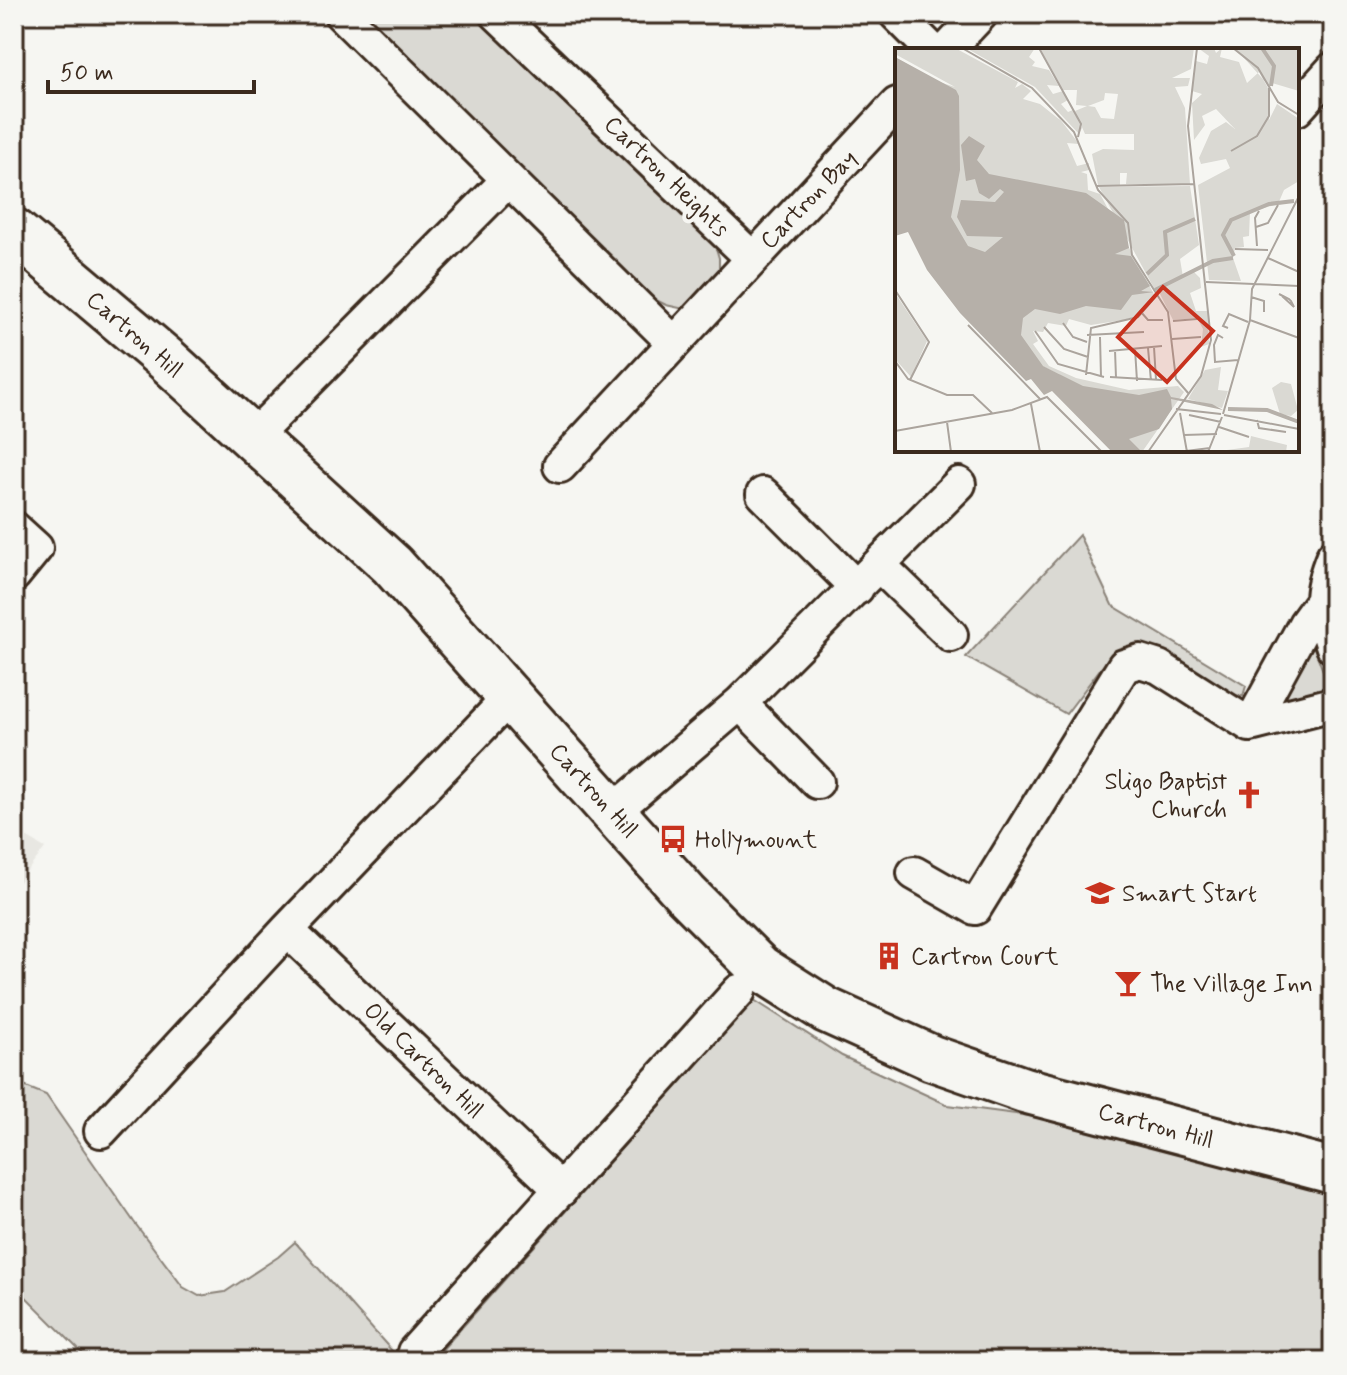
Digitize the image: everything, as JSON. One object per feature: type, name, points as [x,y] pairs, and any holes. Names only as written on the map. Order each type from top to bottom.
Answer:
[{"type":"main road","name":"Cartron Hill","points":[[14,231],[167,360],[392,565],[686,894],[760,968],[826,1010],[932,1058],[1024,1090],[1333,1169]]},
{"type":"street","points":[[341,14],[673,342]]},
{"type":"street","name":"Cartron Heights","points":[[497,14],[752,258]]},
{"type":"street","points":[[896,14],[930,48]]},
{"type":"street","points":[[949,48],[981,14]]},
{"type":"street","points":[[1299,107],[1333,69]]},
{"type":"street","name":"Cartron Bay","points":[[752,258],[895,106]]},
{"type":"street","points":[[252,438],[508,180]]},
{"type":"street","points":[[560,466],[752,258]]},
{"type":"street","points":[[614,811],[740,703],[959,484]]},
{"type":"street","points":[[763,494],[868,577],[951,635]]},
{"type":"street","points":[[14,575],[25,538]]},
{"type":"street","points":[[1333,556],[1322,584],[1321,602],[1333,647]]},
{"type":"street","points":[[1250,725],[1305,624],[1321,602]]},
{"type":"street","points":[[914,873],[975,908],[1124,666],[1140,661],[1159,667],[1250,725],[1333,704]]},
{"type":"street","points":[[101,1131],[287,930],[510,697]]},
{"type":"street","points":[[740,703],[817,782]]},
{"type":"street","name":"Old Cartron Hill","points":[[287,930],[561,1190]]},
{"type":"street","points":[[414,1352],[739,991]]},
{"type":"shaded area","points":[[366,14],[485,14],[712,235],[719,258],[719,277],[684,309],[666,305],[644,294]]},
{"type":"shaded area","points":[[1079,535],[1112,605],[1246,686],[1243,696],[1229,695],[1147,646],[1120,649],[1101,668],[1066,714],[966,657]]},
{"type":"shaded area","points":[[1310,637],[1330,689],[1290,701],[1285,695],[1286,687]]},
{"type":"shaded area","points":[[14,830],[45,848],[14,888]]},
{"type":"shaded area","points":[[754,1000],[842,1056],[948,1105],[1030,1116],[1333,1187],[1333,1361],[432,1361]]},
{"type":"shaded area","points":[[14,1082],[46,1095],[183,1287],[199,1296],[225,1292],[295,1242],[401,1361],[90,1361],[23,1294],[14,1279]]},
{"type":"place","name":"Sligo Baptist Church","points":[[1249,795]]},
{"type":"place","name":"Hollymount","points":[[673,839]]},
{"type":"place","name":"Smart Start","points":[[1100,893]]},
{"type":"place","name":"Cartron Court","points":[[889,956]]},
{"type":"place","name":"The Village Inn","points":[[1128,983]]}]
